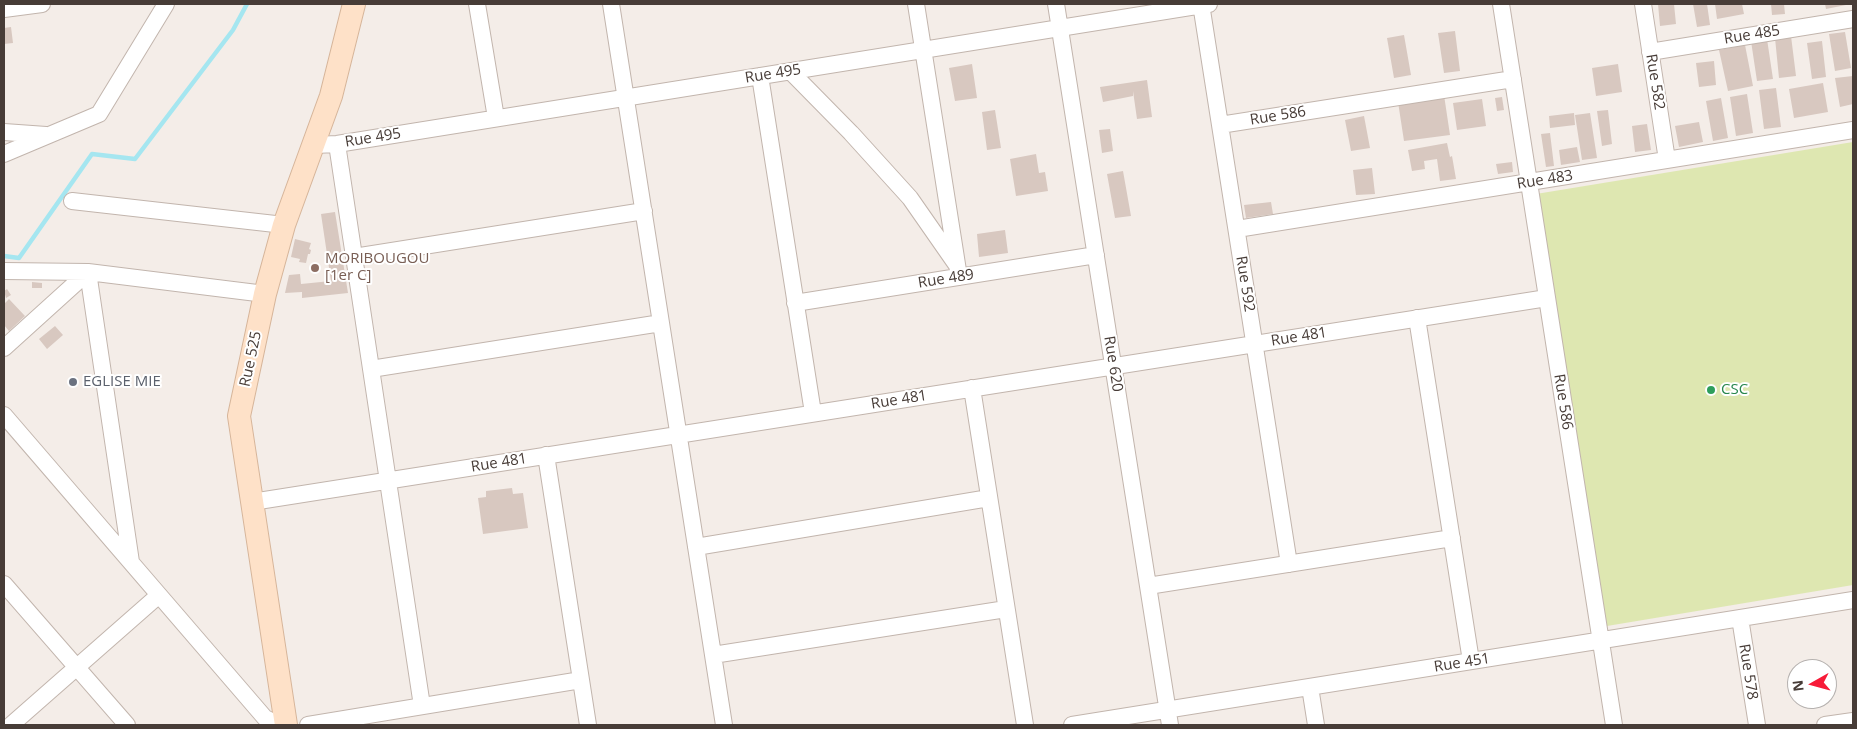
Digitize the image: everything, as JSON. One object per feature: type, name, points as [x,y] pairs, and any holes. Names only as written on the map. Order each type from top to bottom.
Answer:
[{"type":"main road","name":"Rue 525","points":[[286,725],[239,416],[264,294],[284,225],[332,96],[354,4]]},
{"type":"street","points":[[4,9],[42,4]]},
{"type":"street","points":[[4,154],[99,114],[166,4]]},
{"type":"street","points":[[477,4],[496,118]]},
{"type":"street","points":[[611,4],[724,725]]},
{"type":"street","points":[[916,4],[958,272]]},
{"type":"street","name":"Rue 620","points":[[1056,4],[1168,718]]},
{"type":"street","name":"Rue 495","points":[[314,145],[337,144],[1204,4]]},
{"type":"street","name":"Rue 592","points":[[1204,4],[1220,125],[1289,564]]},
{"type":"street","name":"Rue 586","points":[[1501,4],[1614,725]]},
{"type":"street","name":"Rue 582","points":[[1643,4],[1667,160]]},
{"type":"street","name":"Rue 485","points":[[1650,52],[1853,19]]},
{"type":"street","points":[[790,71],[851,133],[910,198],[958,272]]},
{"type":"street","points":[[760,76],[813,413]]},
{"type":"street","name":"Rue 586","points":[[1220,125],[1513,78]]},
{"type":"street","name":"Rue 483","points":[[1237,229],[1853,130]]},
{"type":"street","points":[[4,132],[49,135]]},
{"type":"street","points":[[337,144],[422,706]]},
{"type":"street","points":[[72,201],[284,225]]},
{"type":"street","points":[[354,257],[644,211]]},
{"type":"street","name":"Rue 489","points":[[795,303],[958,272],[1096,255]]},
{"type":"street","points":[[4,270],[88,272],[264,294]]},
{"type":"street","points":[[4,348],[88,272]]},
{"type":"street","points":[[88,272],[131,562]]},
{"type":"street","name":"Rue 481","points":[[252,502],[1547,298]]},
{"type":"street","points":[[1417,318],[1471,661]]},
{"type":"street","points":[[371,369],[661,323]]},
{"type":"street","points":[[972,388],[1025,725]]},
{"type":"street","points":[[4,414],[265,718],[279,725]]},
{"type":"street","points":[[546,455],[588,725]]},
{"type":"street","points":[[696,548],[989,498]]},
{"type":"street","points":[[1148,586],[1452,538]]},
{"type":"street","points":[[4,584],[127,725]]},
{"type":"street","points":[[11,725],[159,595]]},
{"type":"street","name":"Rue 451","points":[[1072,725],[1168,718],[1310,687],[1853,600]]},
{"type":"street","points":[[713,655],[1006,609]]},
{"type":"street","name":"Rue 578","points":[[1740,618],[1757,725]]},
{"type":"street","points":[[308,725],[581,680]]},
{"type":"street","points":[[1310,687],[1316,725]]},
{"type":"street","points":[[1825,725],[1853,721]]},
{"type":"green space","name":"CSC","points":[[1853,142],[1853,585],[1607,626],[1536,194]]},
{"type":"building","points":[[1658,4],[1674,4],[1676,24],[1660,26]]},
{"type":"building","points":[[1693,4],[1707,4],[1710,25],[1697,27]]},
{"type":"building","points":[[1715,4],[1742,4],[1744,14],[1717,19]]},
{"type":"building","points":[[1771,4],[1784,4],[1785,14],[1772,15]]},
{"type":"building","points":[[1825,4],[1846,4],[1846,5],[1826,9]]},
{"type":"building","points":[[11,27],[13,43],[4,44],[4,28]]},
{"type":"building","points":[[1455,31],[1460,71],[1444,73],[1438,33]]},
{"type":"building","points":[[1845,32],[1851,68],[1835,71],[1829,34]]},
{"type":"building","points":[[1404,35],[1411,75],[1394,78],[1387,38]]},
{"type":"building","points":[[1791,36],[1796,76],[1779,78],[1775,38]]},
{"type":"building","points":[[1767,39],[1773,79],[1757,81],[1751,41]]},
{"type":"building","points":[[1822,41],[1826,77],[1812,79],[1807,43]]},
{"type":"building","points":[[1745,45],[1753,86],[1728,91],[1719,50]]},
{"type":"building","points":[[1714,61],[1716,85],[1699,87],[1696,63]]},
{"type":"building","points":[[972,64],[977,98],[955,101],[949,68]]},
{"type":"building","points":[[1618,64],[1622,92],[1596,96],[1592,68]]},
{"type":"building","points":[[1853,76],[1853,104],[1840,107],[1835,78]]},
{"type":"building","points":[[1147,80],[1152,117],[1137,119],[1133,91],[1133,96],[1103,102],[1100,87]]},
{"type":"building","points":[[1823,83],[1828,112],[1794,118],[1789,89]]},
{"type":"building","points":[[1776,88],[1781,127],[1764,129],[1759,90]]},
{"type":"building","points":[[1747,94],[1753,133],[1736,136],[1730,97]]},
{"type":"building","points":[[1444,95],[1450,135],[1404,141],[1398,102]]},
{"type":"building","points":[[1502,97],[1504,110],[1497,111],[1495,98]]},
{"type":"building","points":[[1721,98],[1728,138],[1713,141],[1706,101]]},
{"type":"building","points":[[1482,99],[1486,126],[1457,130],[1453,103]]},
{"type":"building","points":[[995,110],[1001,148],[987,150],[982,112]]},
{"type":"building","points":[[1608,110],[1612,144],[1602,146],[1597,111]]},
{"type":"building","points":[[1574,113],[1575,125],[1550,128],[1549,116]]},
{"type":"building","points":[[1590,113],[1597,158],[1582,160],[1575,115]]},
{"type":"building","points":[[1364,116],[1370,148],[1351,151],[1345,120]]},
{"type":"building","points":[[1699,122],[1703,142],[1679,147],[1675,126]]},
{"type":"building","points":[[1647,124],[1651,150],[1635,152],[1632,126]]},
{"type":"building","points":[[1110,129],[1113,151],[1102,153],[1099,130]]},
{"type":"building","points":[[1550,133],[1554,166],[1546,167],[1541,134]]},
{"type":"building","points":[[1447,143],[1450,157],[1452,156],[1456,179],[1440,181],[1437,159],[1424,161],[1425,169],[1412,171],[1408,150]]},
{"type":"building","points":[[1577,147],[1580,162],[1561,165],[1559,150]]},
{"type":"building","points":[[1036,154],[1039,173],[1045,172],[1048,191],[1016,196],[1010,159]]},
{"type":"building","points":[[1512,162],[1513,172],[1498,174],[1496,164]]},
{"type":"building","points":[[1372,168],[1375,194],[1356,195],[1353,170]]},
{"type":"building","points":[[1123,171],[1131,216],[1115,218],[1107,174]]},
{"type":"building","points":[[1271,202],[1273,214],[1246,218],[1244,205]]},
{"type":"building","points":[[335,212],[348,293],[302,298],[302,292],[285,293],[289,275],[300,274],[301,284],[331,281],[321,214]]},
{"type":"building","points":[[1005,230],[1008,253],[979,257],[977,234]]},
{"type":"building","points":[[295,239],[311,243],[310,254],[308,254],[306,263],[299,262],[300,259],[291,257]]},
{"type":"building","points":[[32,282],[42,283],[42,288],[32,288]]},
{"type":"building","points":[[7,289],[11,295],[6,298],[4,291]]},
{"type":"building","points":[[9,299],[25,316],[9,331],[4,325],[4,304]]},
{"type":"building","points":[[55,326],[63,335],[47,349],[39,339]]},
{"type":"building","points":[[512,488],[513,494],[523,493],[528,528],[483,534],[478,498],[486,497],[486,491]]},
{"type":"waterway","points":[[4,256],[19,258],[92,154],[135,159],[233,30],[247,4]]},
{"type":"place","name":"MORIBOUGOU [1er C]","points":[[315,268]]},
{"type":"place","name":"EGLISE MIE","points":[[73,382]]},
{"type":"place","name":"CSC","points":[[1711,390]]}]
